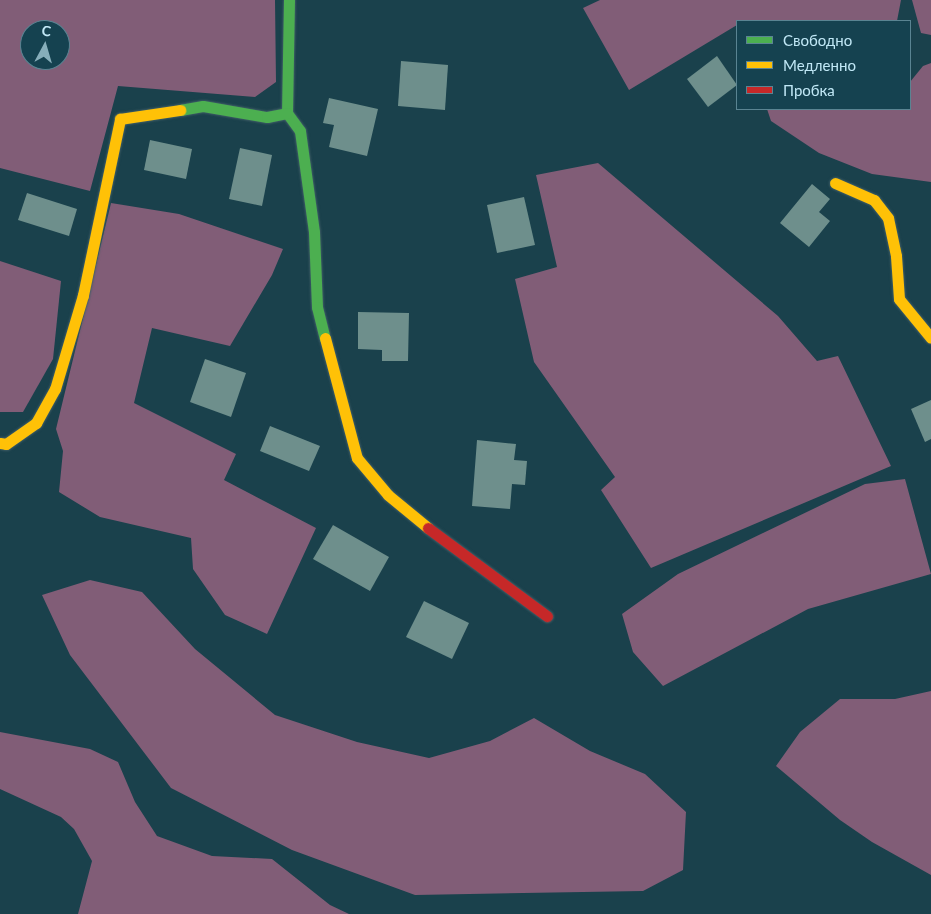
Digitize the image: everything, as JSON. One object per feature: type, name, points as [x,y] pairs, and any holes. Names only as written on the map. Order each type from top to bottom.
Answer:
[{"type":"street","points":[[289,0],[287,112],[300,131],[314,232],[317,307],[357,458],[388,495],[456,552],[547,616]]},
{"type":"street","points":[[0,442],[6,444],[36,423],[55,389],[83,295],[120,119],[203,106],[267,117],[287,112]]},
{"type":"street","points":[[835,183],[874,200],[888,218],[896,256],[899,299],[931,338]]},
{"type":"shaded area","points":[[0,0],[275,0],[276,82],[255,97],[118,86],[90,191],[0,168]]},
{"type":"shaded area","points":[[600,0],[901,0],[897,20],[736,20],[736,26],[629,90],[583,8]]},
{"type":"shaded area","points":[[912,0],[931,0],[931,35],[921,33]]},
{"type":"shaded area","points":[[931,63],[931,182],[872,174],[819,153],[771,121],[767,110],[911,110],[911,81],[923,66]]},
{"type":"shaded area","points":[[598,163],[778,316],[817,361],[838,356],[891,466],[651,568],[601,490],[615,477],[534,362],[515,279],[557,267],[536,175]]},
{"type":"shaded area","points":[[111,203],[179,214],[283,249],[272,275],[230,346],[152,328],[134,403],[236,454],[224,480],[316,528],[267,634],[225,615],[193,569],[191,538],[100,517],[59,492],[63,451],[56,429]]},
{"type":"shaded area","points":[[0,261],[61,281],[53,359],[23,412],[0,412]]},
{"type":"shaded area","points":[[905,479],[931,574],[808,609],[663,686],[633,652],[622,614],[678,574],[865,484]]},
{"type":"shaded area","points":[[90,580],[142,592],[195,649],[275,715],[357,742],[429,758],[490,741],[534,718],[590,751],[645,774],[686,812],[683,870],[643,891],[415,895],[292,850],[171,788],[70,655],[42,595]]},
{"type":"shaded area","points":[[931,691],[931,875],[872,842],[840,820],[776,766],[800,732],[840,699],[895,699]]},
{"type":"shaded area","points":[[0,732],[90,749],[118,762],[135,802],[157,836],[212,856],[272,859],[330,905],[349,914],[78,914],[92,861],[74,829],[61,817],[0,789]]},
{"type":"building","points":[[717,56],[736,86],[708,107],[687,79]]},
{"type":"building","points":[[401,61],[448,65],[445,110],[398,106]]},
{"type":"building","points":[[329,98],[378,109],[367,156],[329,147],[334,125],[323,123]]},
{"type":"building","points":[[150,140],[192,149],[186,179],[144,170]]},
{"type":"building","points":[[240,148],[272,155],[262,206],[229,199]]},
{"type":"building","points":[[812,184],[830,199],[819,212],[830,221],[809,247],[780,223]]},
{"type":"building","points":[[27,193],[77,209],[69,236],[18,220]]},
{"type":"building","points":[[524,197],[535,245],[497,253],[487,205]]},
{"type":"building","points":[[358,312],[409,313],[408,361],[382,361],[382,350],[358,349]]},
{"type":"building","points":[[205,359],[246,373],[231,417],[190,402]]},
{"type":"building","points":[[931,400],[931,439],[925,442],[911,409]]},
{"type":"building","points":[[270,426],[320,446],[309,471],[260,451]]},
{"type":"building","points":[[477,440],[516,444],[514,460],[527,461],[525,485],[512,484],[510,509],[472,506]]},
{"type":"building","points":[[333,525],[389,557],[370,591],[313,559]]},
{"type":"building","points":[[424,601],[469,623],[452,659],[406,637]]},
{"type":"traffic: fast","points":[[289,0],[287,113],[300,131],[314,232],[317,307],[325,338]]},
{"type":"traffic: fast","points":[[180,110],[203,106],[267,117],[287,113]]},
{"type":"traffic: slow","points":[[0,443],[6,444],[36,423],[55,389],[83,295],[120,119],[180,110]]},
{"type":"traffic: slow","points":[[835,183],[874,200],[888,218],[896,256],[899,299],[931,338]]},
{"type":"traffic: slow","points":[[325,338],[357,458],[388,495],[428,528]]},
{"type":"traffic: jam","points":[[428,528],[547,616]]}]
